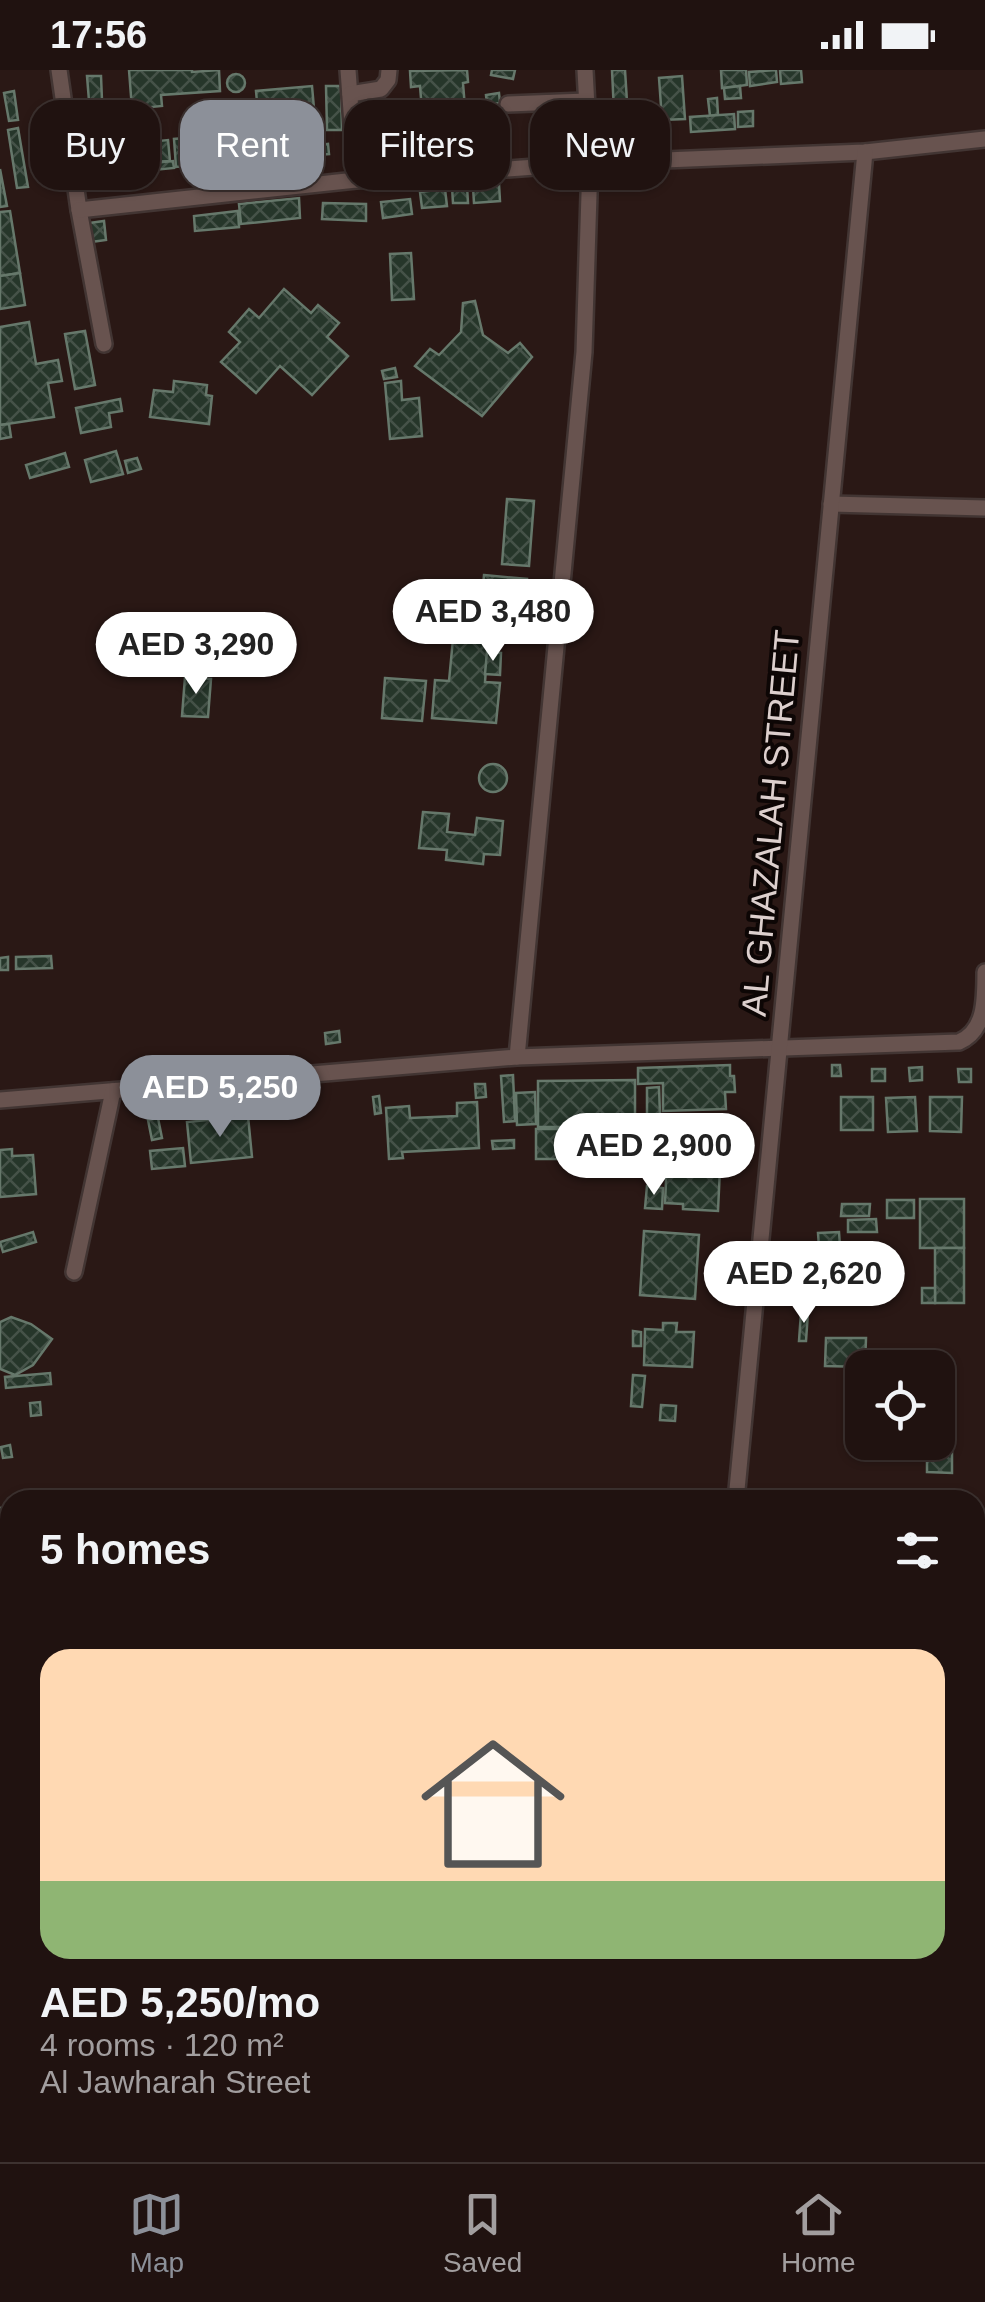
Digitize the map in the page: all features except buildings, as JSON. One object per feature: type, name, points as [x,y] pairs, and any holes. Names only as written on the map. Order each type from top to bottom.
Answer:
[{"type":"street","points":[[59,70],[104,344]]},
{"type":"street","points":[[348,70],[350,100]]},
{"type":"street","points":[[350,94],[380,90],[388,80],[388,70]]},
{"type":"street","points":[[585,70],[586,100]]},
{"type":"street","points":[[670,160],[865,152],[985,138]]},
{"type":"street","name":"AL GHAZALAH STREET","points":[[737,1490],[865,152]]},
{"type":"street","points":[[80,210],[344,181]]},
{"type":"street","points":[[517,1057],[578,425],[589,190]]},
{"type":"street","points":[[831,504],[985,508]]},
{"type":"street","points":[[0,1100],[517,1057],[959,1042],[982,1025],[985,972]]},
{"type":"street","points":[[74,1272],[113,1091]]}]
